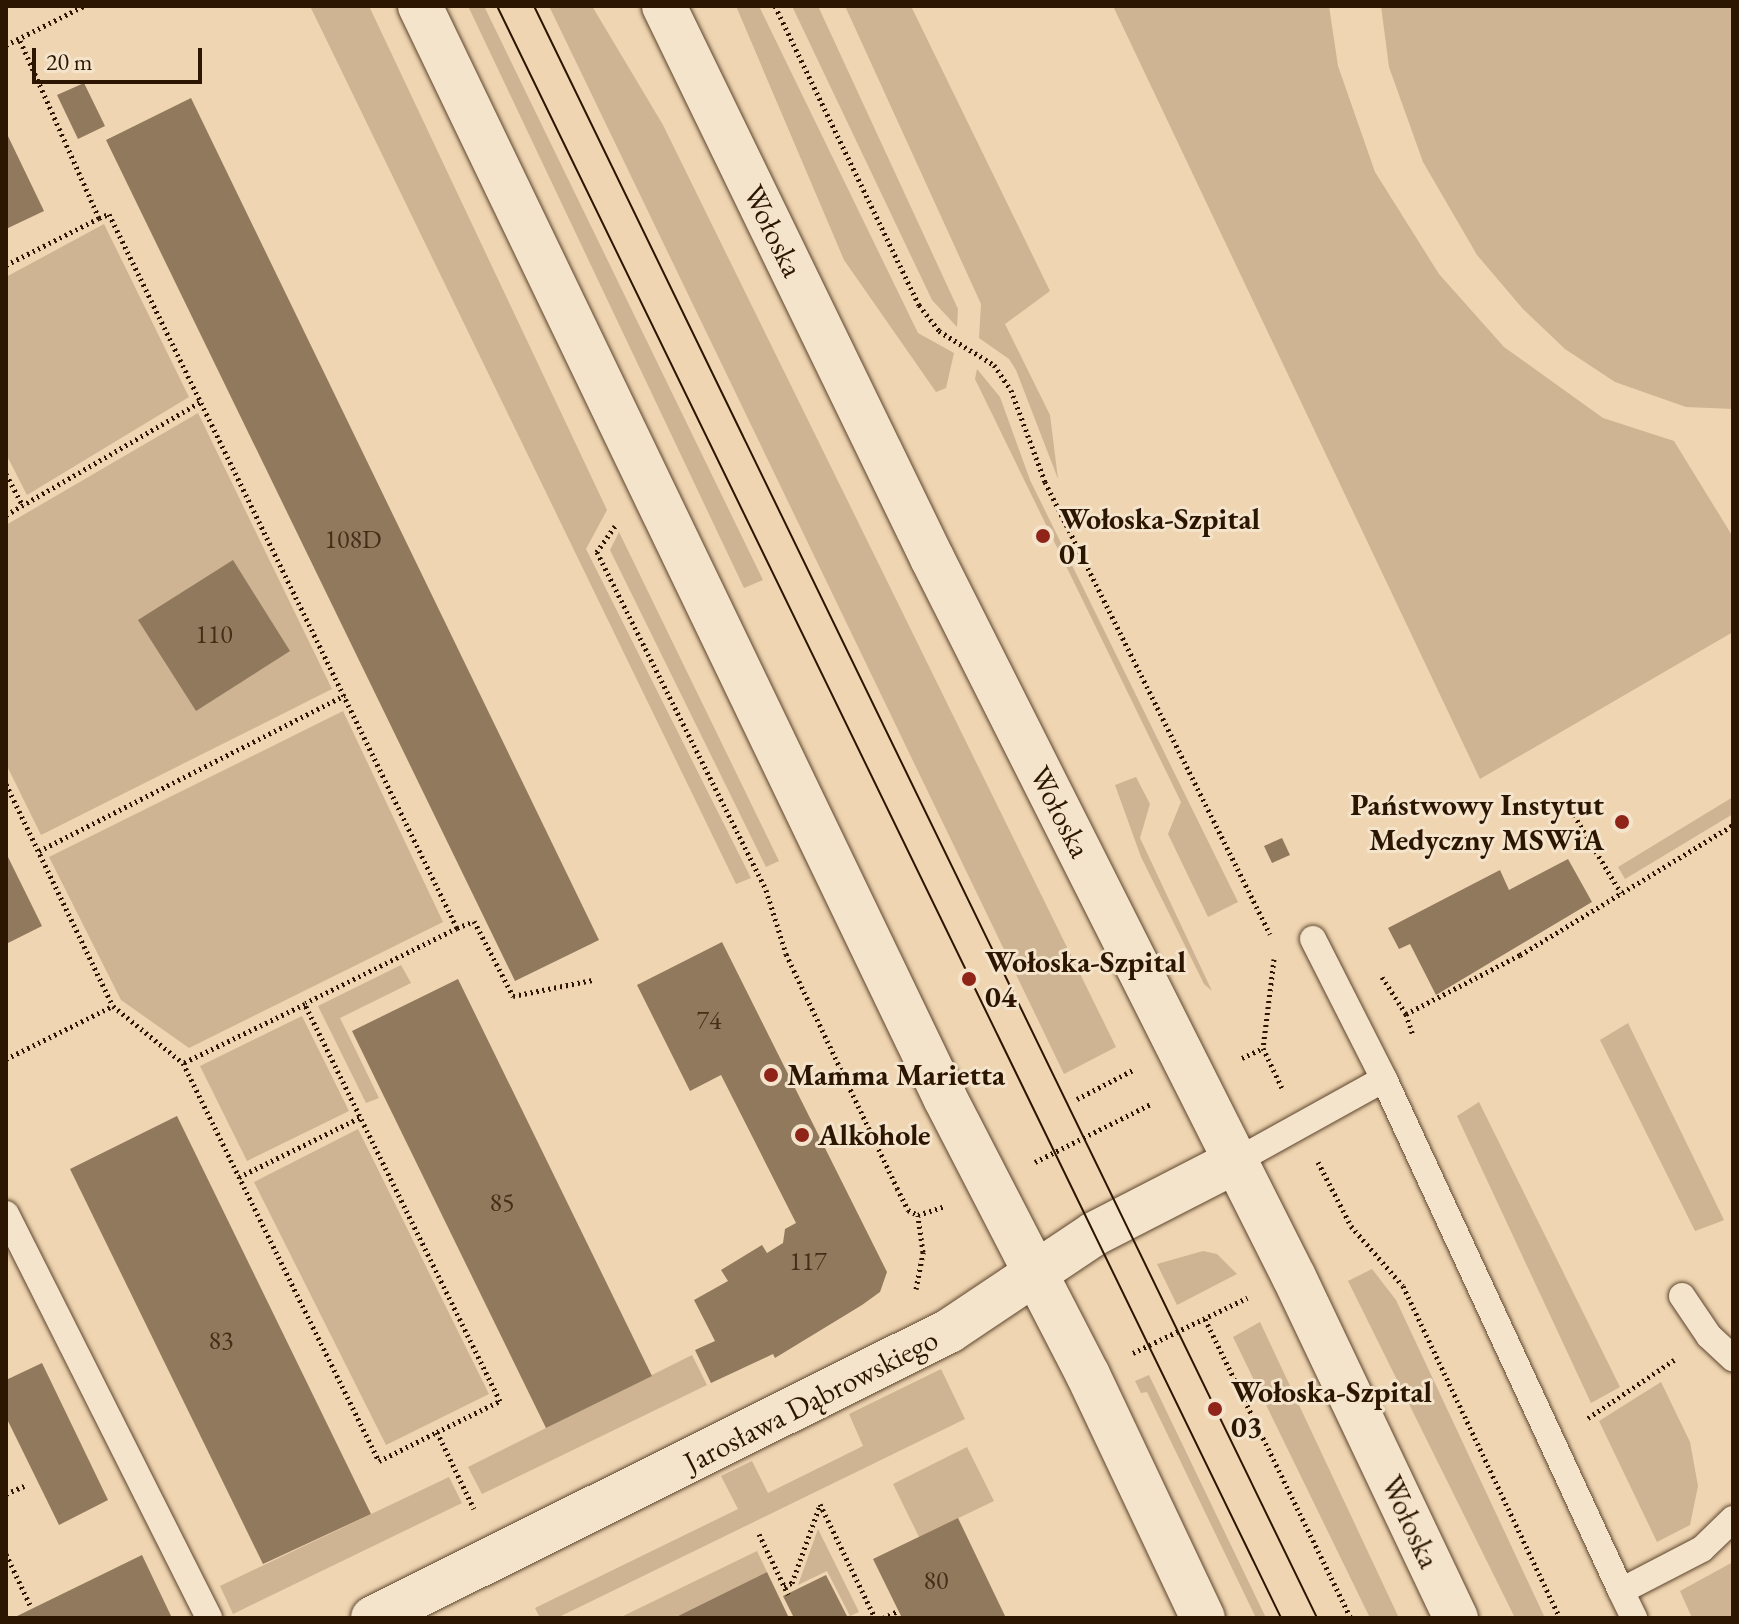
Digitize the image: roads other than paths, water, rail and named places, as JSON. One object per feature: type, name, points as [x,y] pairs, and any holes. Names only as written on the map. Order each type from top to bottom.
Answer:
[{"type":"main road","points":[[420,6],[1203,1618]]},
{"type":"main road","name":"Wołoska","points":[[664,6],[932,558],[1236,1161],[1456,1618]]},
{"type":"main road","name":"Jarosława Dąbrowskiego","points":[[373,1618],[949,1331],[1033,1271],[1236,1161]]},
{"type":"lane","points":[[1313,939],[1384,1079],[1634,1618]]},
{"type":"lane","points":[[1236,1161],[1384,1079]]},
{"type":"lane","points":[[6,1214],[209,1618]]},
{"type":"lane","points":[[1682,1296],[1709,1336],[1733,1358]]},
{"type":"lane","points":[[1621,1591],[1702,1549],[1733,1519]]},
{"type":"tram line","points":[[497,6],[1281,1618]]},
{"type":"tram line","points":[[534,6],[1317,1618]]},
{"type":"place","name":"Wołoska-Szpital 01","points":[[1043,536]]},
{"type":"place","name":"Państwowy Instytut Medyczny MSWiA","points":[[1622,822]]},
{"type":"place","name":"Wołoska-Szpital 04","points":[[969,979]]},
{"type":"place","name":"Mamma Marietta","points":[[771,1075]]},
{"type":"place","name":"Alkohole","points":[[802,1135]]},
{"type":"place","name":"Wołoska-Szpital 03","points":[[1215,1409]]}]
